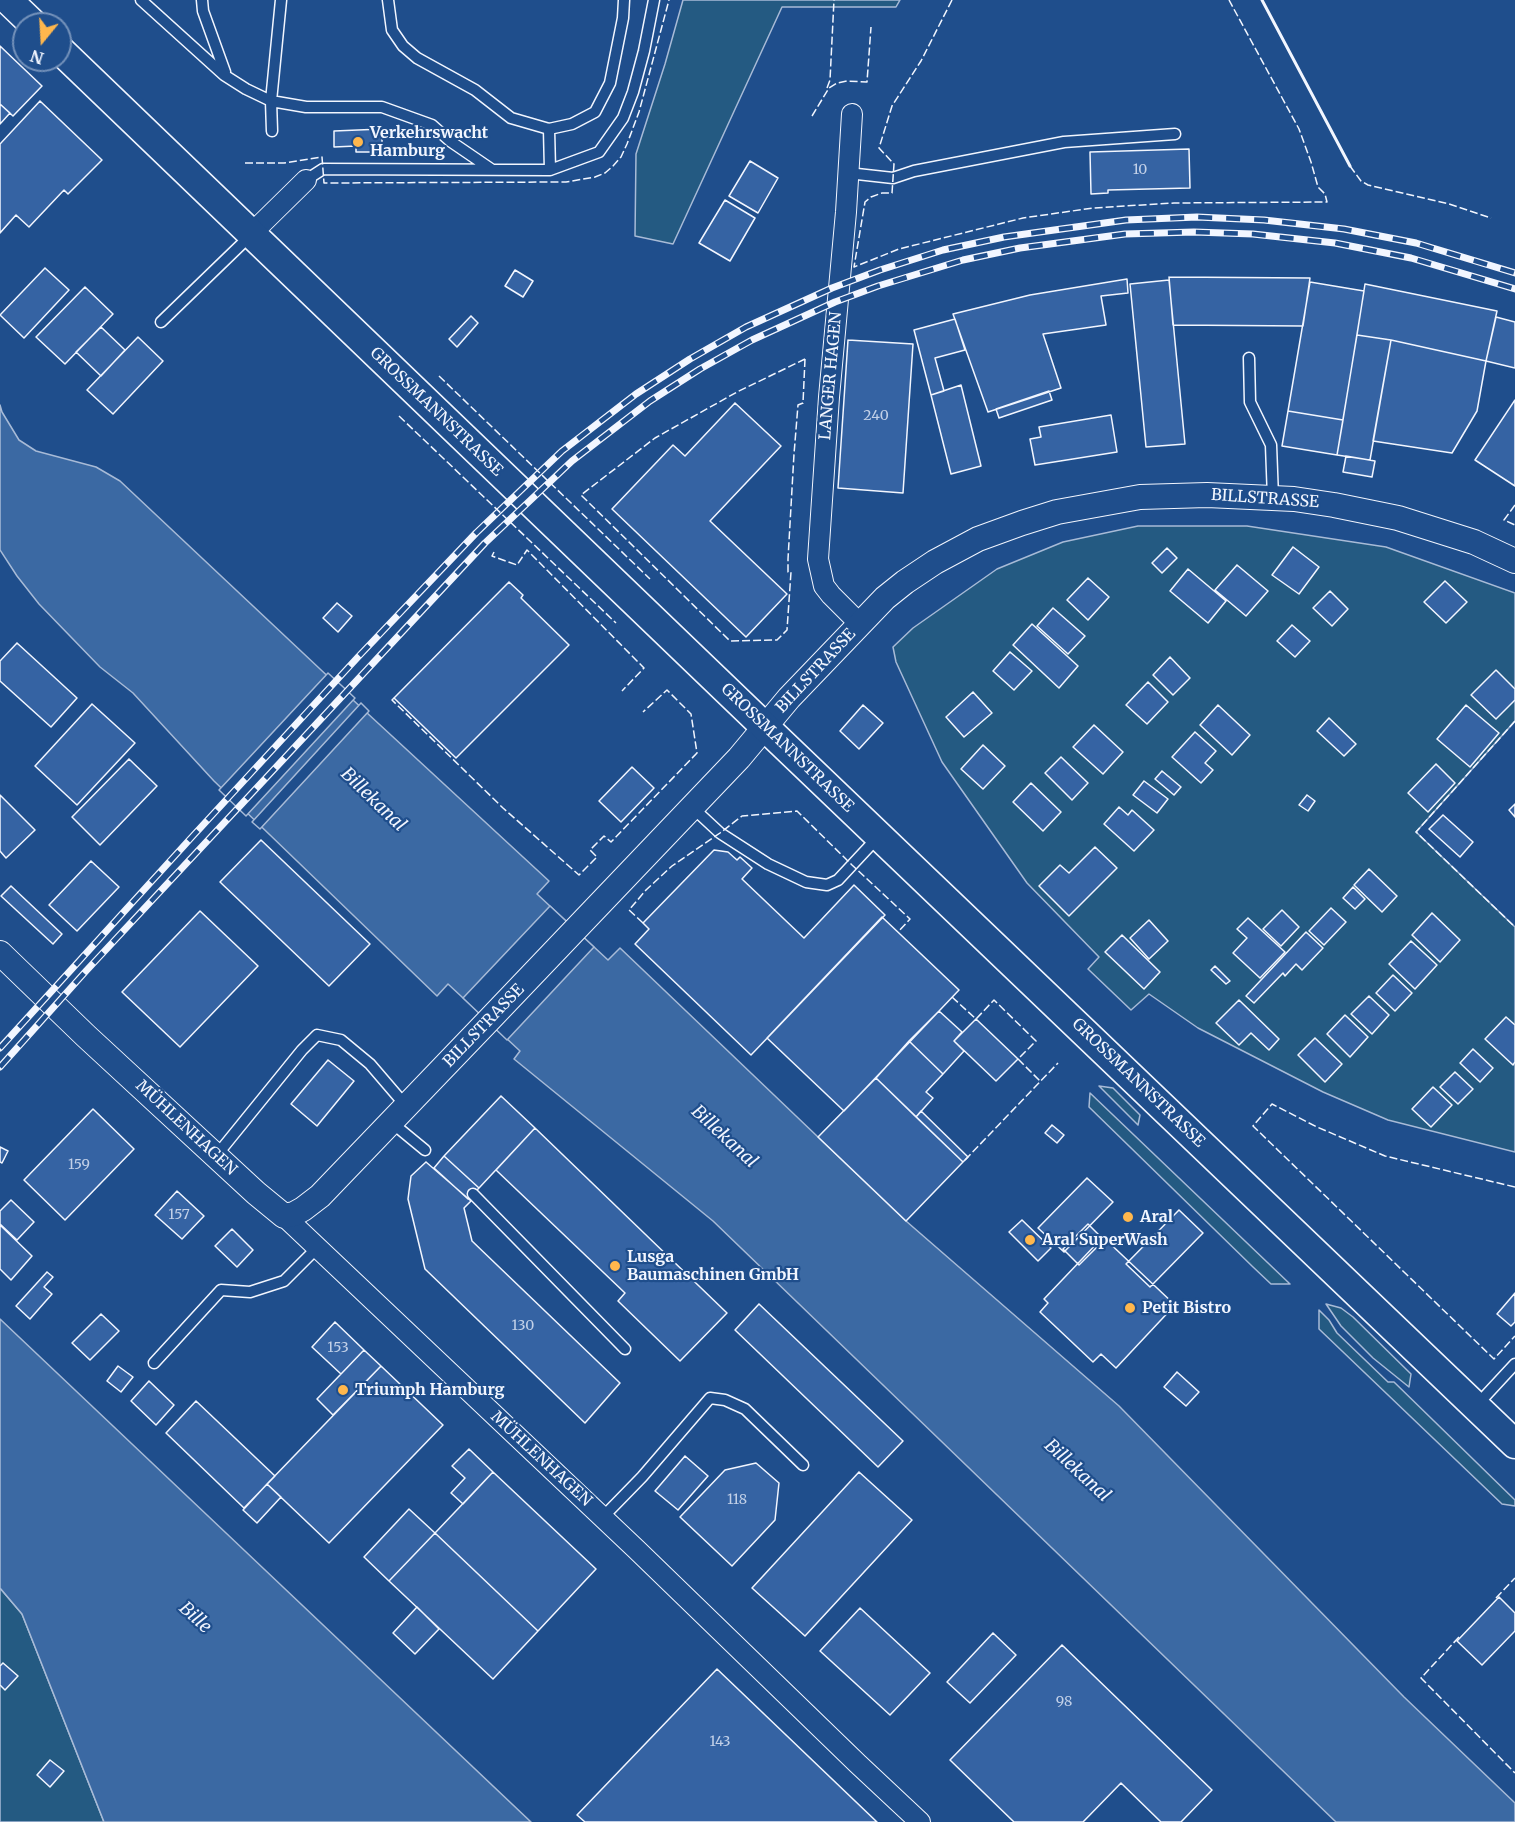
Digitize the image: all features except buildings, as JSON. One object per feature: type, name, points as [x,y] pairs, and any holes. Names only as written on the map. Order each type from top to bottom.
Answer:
[{"type":"main road","points":[[8,0],[20,12]]},
{"type":"main road","name":"GROSSMANNSTRASSE","points":[[72,62],[765,728],[1515,1444]]},
{"type":"street","name":"LANGER HAGEN","points":[[852,114],[818,560],[824,586],[860,624]]},
{"type":"street","points":[[251,234],[306,180]]},
{"type":"street","name":"BILLSTRASSE","points":[[284,1216],[303,1209],[320,1196],[739,758],[789,698],[885,598],[935,562],[978,539],[1057,512],[1140,497],[1207,495],[1273,498],[1335,505],[1398,518],[1474,542],[1515,561]]},
{"type":"street","name":"MÜHLENHAGEN","points":[[0,953],[86,1036],[318,1247],[920,1822]]},
{"type":"lane","points":[[141,0],[224,75],[246,89],[271,101],[306,107],[382,107],[432,125],[450,141],[491,169]]},
{"type":"lane","points":[[202,0],[203,11],[225,72],[224,75]]},
{"type":"lane","points":[[272,131],[271,101],[281,0]]},
{"type":"lane","points":[[388,0],[392,30],[403,46],[417,58],[475,90],[511,118],[549,129],[572,124],[595,112],[610,83],[623,18],[624,0]]},
{"type":"lane","points":[[306,180],[323,169],[550,170],[599,152],[623,118],[633,92],[654,0]]},
{"type":"lane","points":[[549,129],[550,170]]},
{"type":"lane","points":[[848,173],[893,178],[914,171],[1064,142],[1175,134]]},
{"type":"lane","points":[[160,322],[251,234]]},
{"type":"lane","points":[[1249,358],[1250,402],[1270,445],[1273,498]]},
{"type":"lane","points":[[692,807],[720,833],[768,864],[806,882],[827,885],[838,880],[879,836]]},
{"type":"lane","points":[[216,1156],[302,1050],[318,1035],[341,1040],[370,1064],[399,1114],[425,1150]]},
{"type":"lane","points":[[473,1194],[625,1349]]},
{"type":"lane","points":[[154,1363],[221,1290],[250,1292],[285,1281],[318,1247]]},
{"type":"lane","points":[[1476,1407],[1515,1364]]},
{"type":"lane","points":[[603,1517],[642,1477],[710,1398],[725,1400],[744,1409],[803,1465]]},
{"type":"shaded area","points":[[683,0],[900,0],[896,7],[782,7],[673,244],[635,236],[636,154]]},
{"type":"shaded area","points":[[1138,526],[1247,526],[1386,547],[1515,593],[1515,721],[1416,832],[1515,927],[1515,1152],[1388,1120],[1323,1092],[1198,1028],[1149,994],[1131,1010],[1088,969],[1099,957],[1027,883],[942,762],[896,662],[893,647],[913,628],[997,569],[1063,542]]},
{"type":"shaded area","points":[[1099,1086],[1113,1088],[1140,1115],[1138,1125]]},
{"type":"shaded area","points":[[1090,1093],[1290,1284],[1271,1284],[1253,1267],[1089,1107]]},
{"type":"shaded area","points":[[1326,1304],[1341,1308],[1353,1317],[1411,1374],[1409,1387],[1373,1358],[1341,1326]]},
{"type":"shaded area","points":[[1319,1310],[1337,1333],[1388,1382],[1394,1382],[1515,1500],[1515,1506],[1502,1504],[1319,1329]]},
{"type":"shaded area","points":[[0,1588],[22,1614],[104,1822],[0,1822]]},
{"type":"water","name":"Billekanal","points":[[0,405],[19,440],[36,451],[96,467],[120,481],[549,881],[537,894],[608,960],[620,948],[906,1221],[1119,1406],[1404,1697],[1515,1803],[1515,1822],[1336,1822],[713,1221],[514,1059],[520,1051],[448,984],[437,996],[214,781],[133,693],[100,667],[39,604],[17,576],[0,550]]},
{"type":"water","name":"Bille","points":[[0,1319],[531,1822],[104,1822],[22,1614],[0,1588]]},
{"type":"pier","points":[[328,673],[355,698],[246,816],[219,790]]},
{"type":"pier","points":[[361,703],[369,711],[260,829],[252,822]]},
{"type":"pier","points":[[550,906],[594,947],[507,1040],[463,998]]},
{"type":"railway","points":[[0,1048],[358,657],[476,533],[562,451],[636,394],[690,359],[746,327],[832,288],[943,250],[1004,237],[1126,220],[1197,217],[1264,220],[1344,229],[1416,243],[1515,273]]},
{"type":"railway","points":[[0,1067],[86,971],[485,543],[572,461],[650,401],[700,369],[752,340],[835,302],[963,260],[1020,248],[1125,234],[1194,232],[1253,234],[1335,243],[1411,258],[1515,289]]},
{"type":"fence","points":[[245,163],[284,163],[322,157],[324,183],[566,182],[595,177],[605,173],[613,166],[621,157],[627,144],[639,112],[669,0]]},
{"type":"fence","points":[[827,88],[830,80],[834,0]]},
{"type":"fence","points":[[952,0],[921,61],[892,106],[879,148],[894,164],[892,193],[882,193],[865,202],[854,267],[899,249],[1023,218],[1093,208],[1174,203],[1327,202],[1325,194],[1318,187],[1299,129],[1229,0]]},
{"type":"fence","points":[[812,116],[829,88],[837,83],[867,82],[871,27]]},
{"type":"fence","points":[[1350,166],[1361,181],[1368,185],[1449,204],[1491,218]]},
{"type":"fence","points":[[805,359],[803,403],[798,405],[794,454],[788,559],[788,572],[791,572],[787,630],[777,640],[730,641],[581,495],[655,438],[737,392],[805,359]]},
{"type":"fence","points":[[439,376],[650,579]]},
{"type":"fence","points":[[399,416],[616,623]]},
{"type":"fence","points":[[1515,505],[1504,520],[1515,525]]},
{"type":"fence","points":[[494,552],[492,556],[517,565],[527,550],[644,668],[622,691]]},
{"type":"fence","points":[[394,698],[392,700],[503,808],[579,875],[597,857],[590,850],[604,836],[611,842],[697,753],[691,714],[667,690],[643,712]]},
{"type":"fence","points":[[1515,721],[1416,832],[1515,927]]},
{"type":"fence","points":[[643,923],[629,910],[646,890],[672,866],[742,816],[797,811],[910,919],[898,932]]},
{"type":"fence","points":[[952,997],[976,1019],[994,1000],[1036,1041],[1018,1059],[1040,1081]]},
{"type":"fence","points":[[965,1160],[1058,1063]]},
{"type":"fence","points":[[1515,1187],[1385,1156],[1317,1127],[1272,1104],[1253,1126],[1494,1359],[1515,1336]]},
{"type":"fence","points":[[1496,1598],[1515,1578]]},
{"type":"fence","points":[[1459,1637],[1421,1678],[1515,1773]]},
{"type":"wall","points":[[1262,0],[1350,166]]},
{"type":"place","name":"Verkehrswacht Hamburg","points":[[358,142]]},
{"type":"place","name":"Aral","points":[[1128,1217]]},
{"type":"place","name":"Aral SuperWash","points":[[1030,1240]]},
{"type":"place","name":"Lusga Baumaschinen GmbH","points":[[615,1266]]},
{"type":"place","name":"Petit Bistro","points":[[1130,1308]]},
{"type":"place","name":"Triumph Hamburg","points":[[343,1390]]}]
